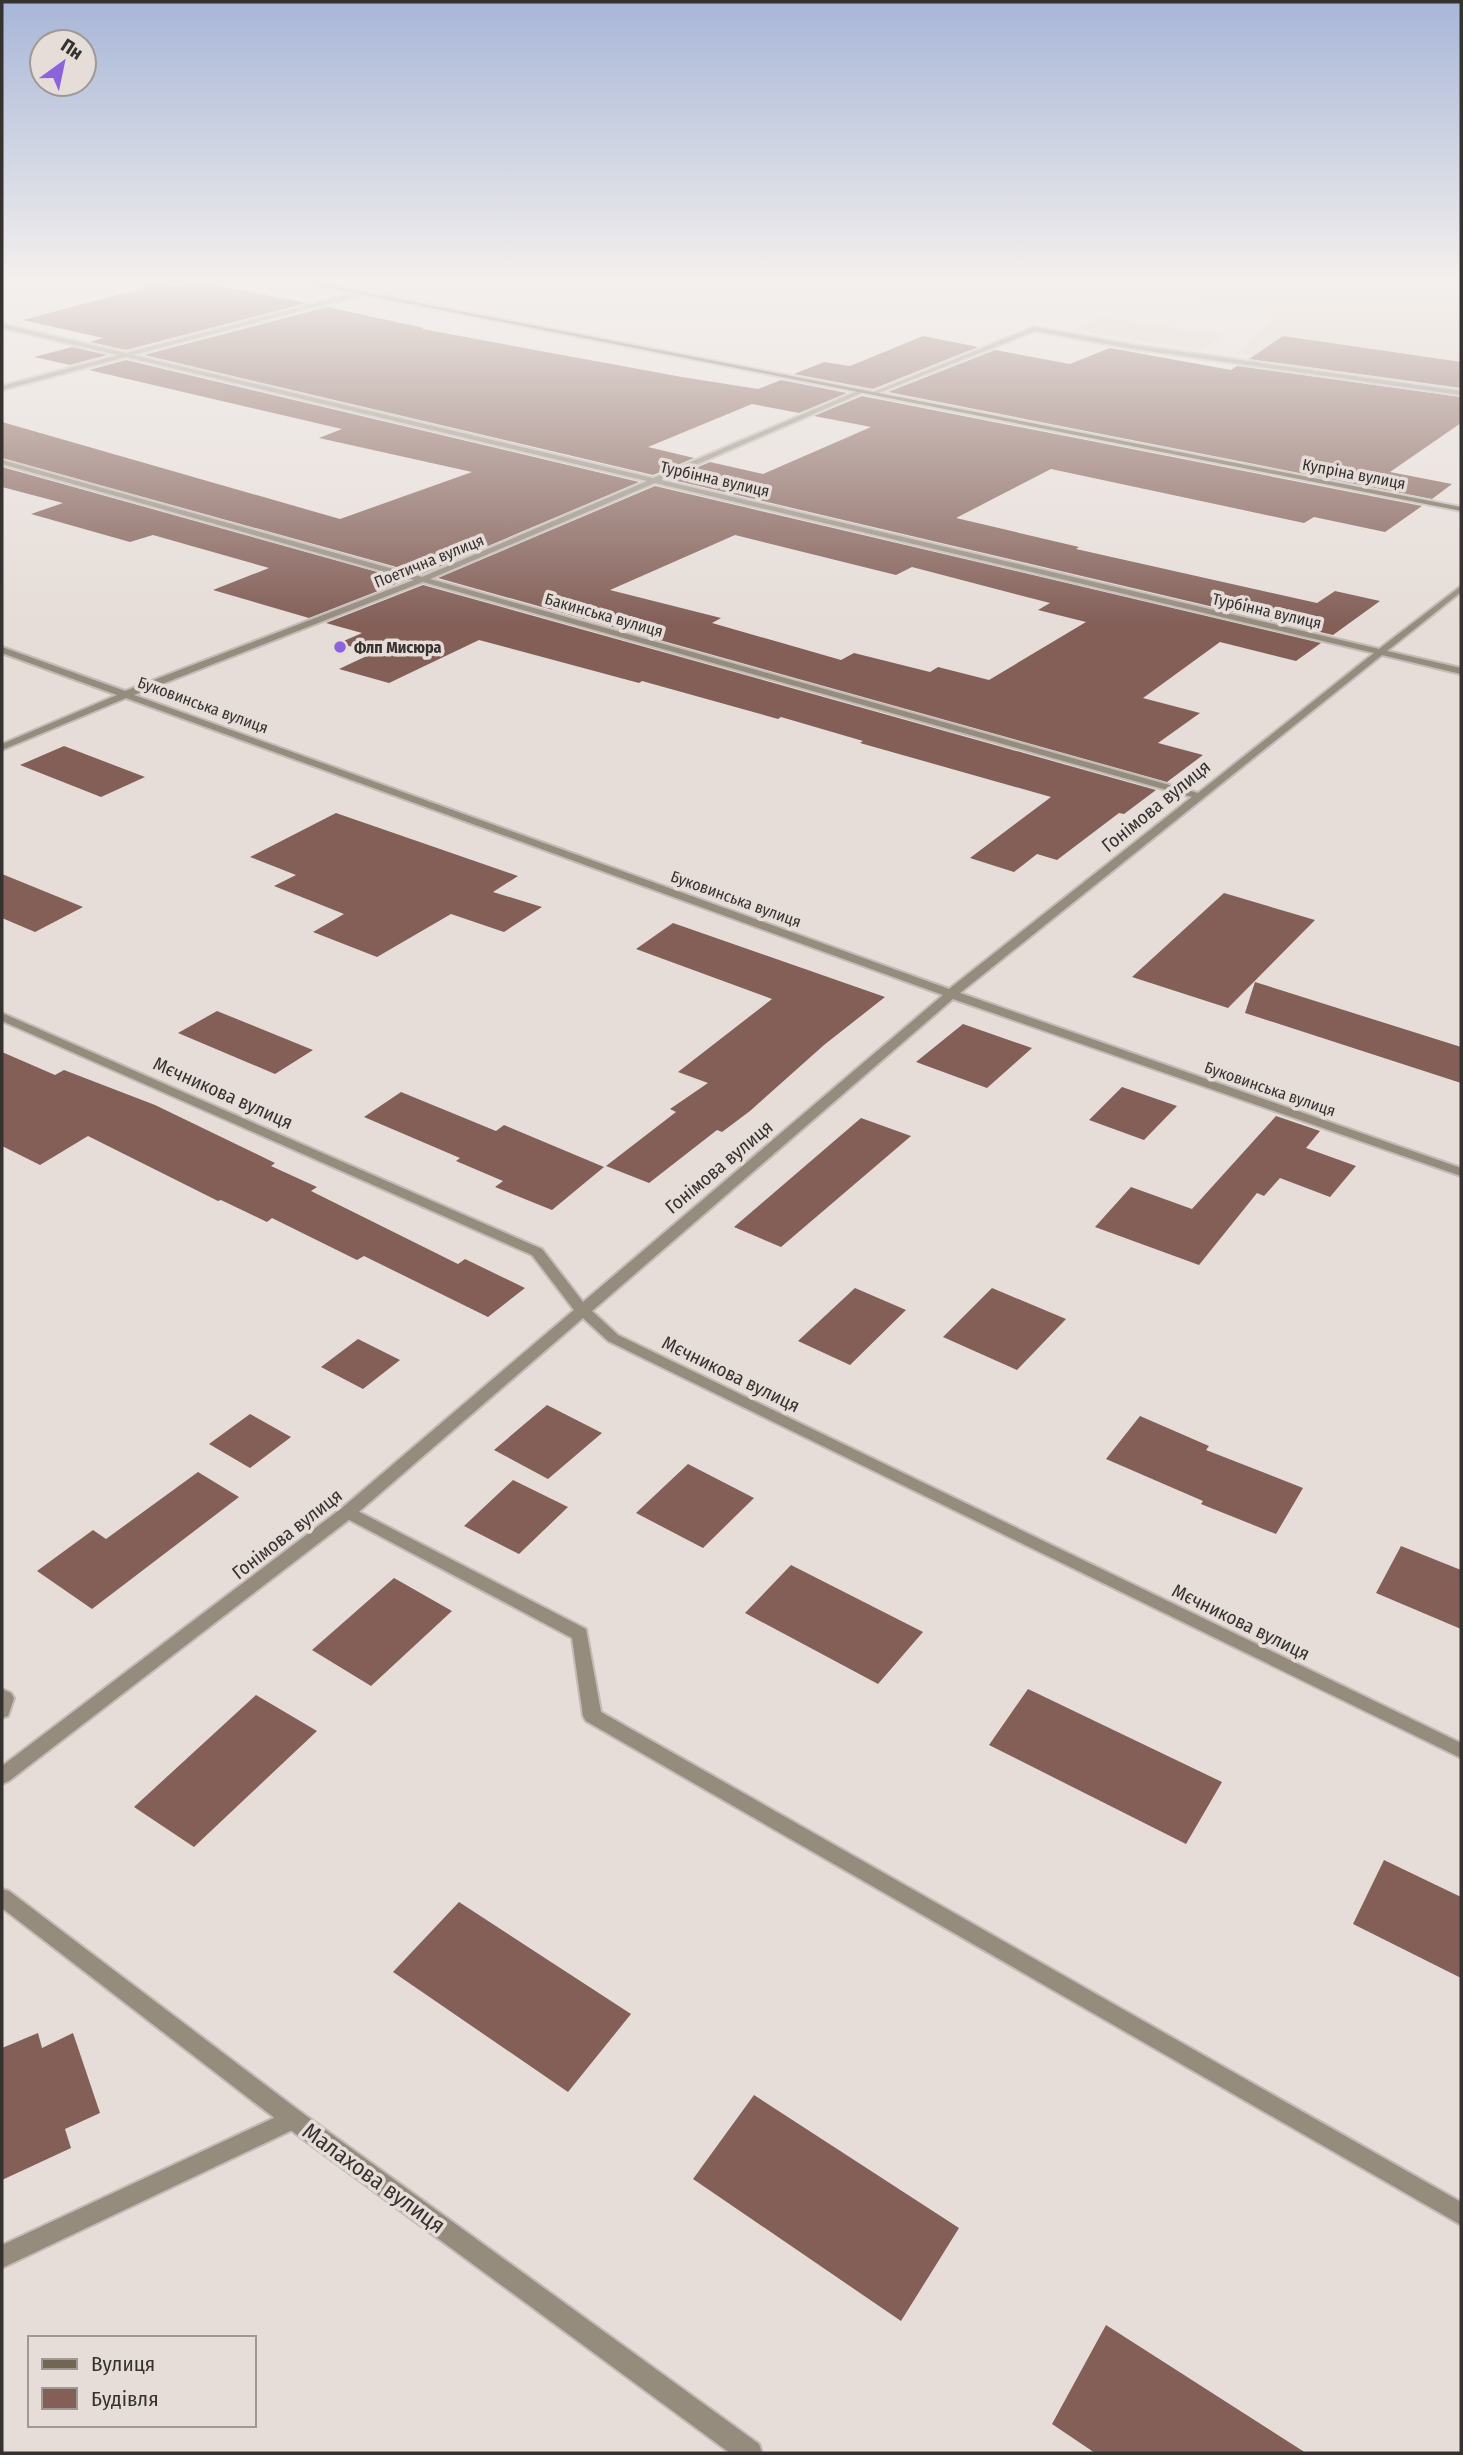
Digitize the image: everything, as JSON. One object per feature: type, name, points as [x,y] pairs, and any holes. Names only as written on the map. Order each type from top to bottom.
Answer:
[{"type":"main road","name":"Купріна вулиця","points":[[882,395],[1461,509]]},
{"type":"street","name":"Турбінна вулиця","points":[[291,395],[1461,671]]},
{"type":"street","name":"Поетична вулиця","points":[[2,747],[127,694],[423,579],[854,395]]},
{"type":"street","name":"Бакинська вулиця","points":[[2,462],[1199,796]]},
{"type":"street","name":"Гонімова вулиця","points":[[2,1776],[348,1512],[581,1309],[951,994],[1461,588]]},
{"type":"street","name":"Буковинська вулиця","points":[[2,650],[951,994],[1461,1172]]},
{"type":"street","name":"Мєчникова вулиця","points":[[2,1017],[537,1252],[581,1309],[613,1338],[1461,1751]]},
{"type":"street","points":[[348,1512],[580,1634],[592,1716],[1461,2214]]},
{"type":"street","points":[[2,1696],[5,1698],[2,1710]]},
{"type":"street","name":"Малахова вулиця","points":[[2,1897],[293,2119],[750,2453]]},
{"type":"street","points":[[2,2257],[293,2119]]},
{"type":"building","points":[[194,395],[271,395],[639,482],[422,574],[2,458],[2,422],[340,519],[472,472],[319,438],[342,429]]},
{"type":"building","points":[[312,395],[843,395],[799,413],[752,404],[648,447],[694,458],[653,475]]},
{"type":"building","points":[[901,395],[1443,395],[1461,397],[1461,423],[1390,472],[1452,484],[1432,499]]},
{"type":"building","points":[[862,396],[1422,506],[1385,532],[1314,517],[1304,523],[1051,469],[956,518],[1079,547],[1076,549],[1317,603],[1335,591],[1380,601],[1333,635],[669,479],[710,462],[763,474],[871,427],[814,416]]},
{"type":"building","points":[[2,467],[406,580],[309,618],[213,590],[269,568],[153,535],[130,542],[31,514],[63,503],[2,487]]},
{"type":"building","points":[[655,486],[1321,643],[1296,661],[1220,642],[1143,698],[1200,713],[1158,743],[1203,755],[1167,782],[438,578]],"holes":[[[735,535],[896,575],[912,567],[1050,603],[1038,610],[1086,622],[989,680],[938,667],[930,672],[854,653],[841,660],[712,623],[721,618],[610,590]]]},
{"type":"building","points":[[423,585],[1156,790],[1124,814],[1119,813],[1057,860],[1037,854],[1014,872],[970,858],[1051,797],[860,743],[863,741],[781,717],[778,719],[479,640],[389,683],[339,669],[373,653],[339,643],[362,633],[326,623]]},
{"type":"building","points":[[64,746],[145,777],[101,797],[20,765]]},
{"type":"building","points":[[336,813],[518,876],[493,892],[542,907],[504,932],[451,914],[377,957],[313,932],[344,914],[274,886],[296,875],[250,857]]},
{"type":"building","points":[[2,874],[83,907],[35,932],[2,918]]},
{"type":"building","points":[[1224,893],[1315,920],[1228,1008],[1132,977]]},
{"type":"building","points":[[673,923],[885,997],[824,1045],[750,1111],[722,1132],[717,1130],[649,1183],[606,1166],[676,1112],[670,1109],[708,1083],[678,1072],[772,999],[636,949]]},
{"type":"building","points":[[1255,982],[1461,1047],[1461,1083],[1245,1013]]},
{"type":"building","points":[[217,1011],[313,1050],[275,1074],[178,1033]]},
{"type":"building","points":[[963,1024],[1032,1048],[987,1088],[916,1062]]},
{"type":"building","points":[[2,1052],[55,1075],[64,1070],[155,1105],[275,1163],[271,1166],[317,1187],[311,1191],[458,1264],[465,1259],[525,1288],[488,1317],[364,1256],[357,1260],[272,1218],[267,1222],[221,1200],[218,1201],[88,1136],[40,1165],[2,1146]]},
{"type":"building","points":[[1122,1087],[1177,1106],[1144,1140],[1089,1120]]},
{"type":"building","points":[[401,1092],[496,1131],[504,1125],[604,1167],[552,1210],[495,1187],[503,1181],[456,1161],[460,1158],[364,1117]]},
{"type":"building","points":[[1276,1116],[1320,1131],[1306,1148],[1356,1166],[1330,1197],[1280,1178],[1264,1196],[1257,1193],[1199,1265],[1095,1227],[1131,1187],[1192,1209]]},
{"type":"building","points":[[861,1118],[911,1136],[781,1247],[734,1227]]},
{"type":"building","points":[[855,1288],[906,1310],[850,1365],[798,1341]]},
{"type":"building","points":[[992,1288],[1066,1319],[1017,1370],[943,1337]]},
{"type":"building","points":[[358,1339],[400,1360],[363,1389],[321,1367]]},
{"type":"building","points":[[547,1405],[602,1433],[548,1479],[494,1450]]},
{"type":"building","points":[[250,1414],[291,1437],[250,1468],[209,1444]]},
{"type":"building","points":[[1140,1416],[1209,1446],[1206,1450],[1303,1488],[1276,1534],[1201,1504],[1203,1501],[1106,1459]]},
{"type":"building","points":[[688,1464],[754,1498],[703,1548],[636,1513]]},
{"type":"building","points":[[198,1472],[239,1497],[92,1609],[37,1571],[93,1530],[106,1539]]},
{"type":"building","points":[[513,1480],[568,1507],[519,1554],[464,1526]]},
{"type":"building","points":[[1401,1546],[1461,1570],[1461,1629],[1376,1593]]},
{"type":"building","points":[[791,1565],[923,1632],[878,1684],[745,1613]]},
{"type":"building","points":[[394,1578],[452,1611],[371,1686],[312,1650]]},
{"type":"building","points":[[1028,1689],[1222,1782],[1186,1844],[989,1745]]},
{"type":"building","points":[[256,1695],[317,1731],[194,1847],[134,1807]]},
{"type":"building","points":[[1384,1860],[1461,1897],[1461,1978],[1353,1924]]},
{"type":"building","points":[[459,1902],[631,2014],[568,2092],[393,1972]]},
{"type":"building","points":[[38,2033],[42,2048],[73,2033],[100,2113],[65,2129],[71,2148],[2,2180],[2,2048]]},
{"type":"building","points":[[754,2095],[959,2228],[901,2321],[693,2179]]},
{"type":"building","points":[[1106,2325],[1306,2453],[1095,2453],[1052,2424]]},
{"type":"place","name":"Флп Мисюра","points":[[340,647]]}]
